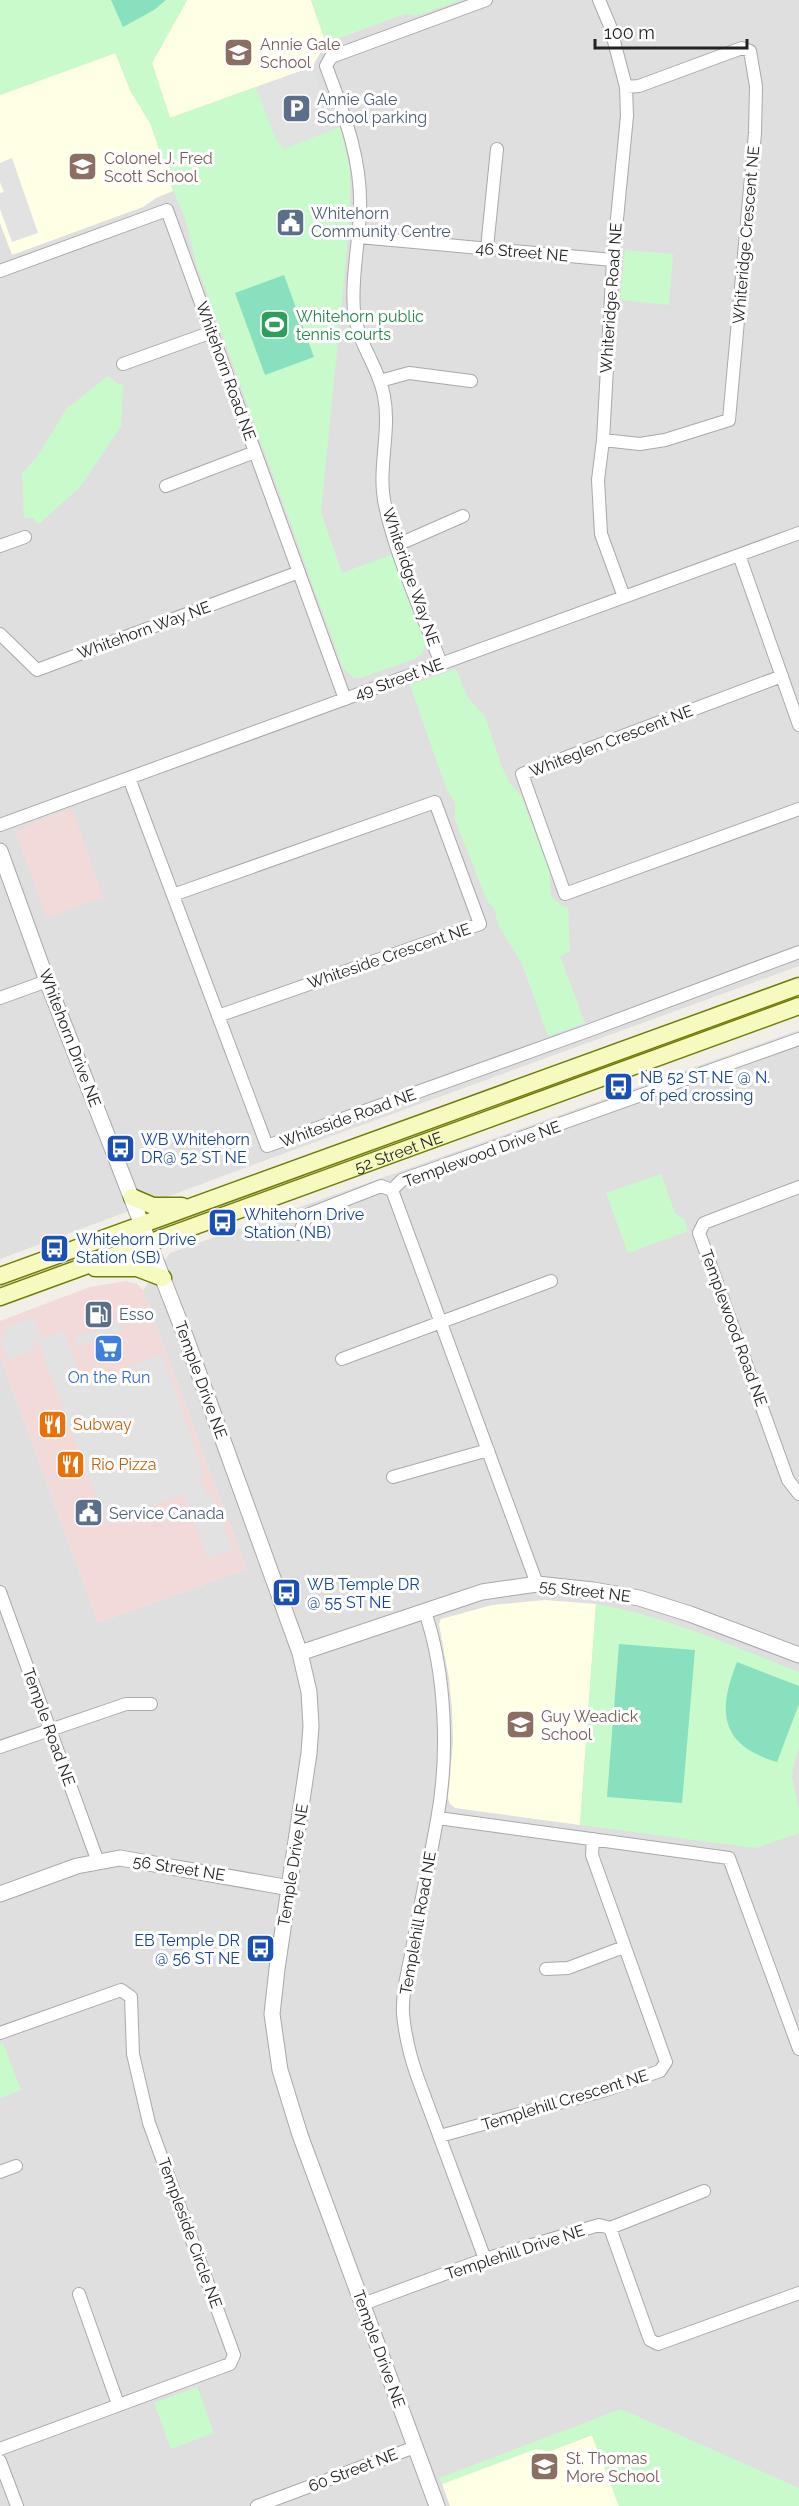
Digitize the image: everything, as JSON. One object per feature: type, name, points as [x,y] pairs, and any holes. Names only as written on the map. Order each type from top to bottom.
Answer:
[{"type":"main road","name":"52 Street NE","points":[[0,1276],[799,986]]},
{"type":"main road","name":"52 Street NE","points":[[0,1297],[799,1006]]},
{"type":"main road","points":[[132,1197],[153,1206],[192,1206]]},
{"type":"main road","points":[[80,1269],[127,1267],[163,1278]]},
{"type":"street","name":"Whiteridge Way NE","points":[[441,664],[384,504],[382,484],[387,416],[380,381],[357,331],[354,303],[359,237],[359,167],[345,116],[326,66],[331,57],[486,0]]},
{"type":"street","name":"Whiteridge Road NE","points":[[599,0],[610,26],[626,87],[627,116],[613,260],[603,440],[598,480],[601,534],[624,597]]},
{"type":"street","name":"Whiteridge Crescent NE","points":[[603,440],[640,444],[665,440],[729,420],[755,133],[756,86],[750,51],[742,48],[639,86],[626,87]]},
{"type":"street","points":[[487,248],[497,149]]},
{"type":"street","name":"Whitehorn Road NE","points":[[0,271],[167,210],[345,699]]},
{"type":"street","name":"46 Street NE","points":[[359,237],[613,260]]},
{"type":"street","points":[[123,364],[212,332]]},
{"type":"street","points":[[380,381],[409,373],[471,381]]},
{"type":"street","points":[[166,486],[255,452]]},
{"type":"street","points":[[397,545],[464,516]]},
{"type":"street","name":"49 Street NE","points":[[0,825],[799,533]]},
{"type":"street","points":[[0,546],[25,537]]},
{"type":"street","points":[[739,555],[799,725]]},
{"type":"street","name":"Whitehorn Way NE","points":[[0,634],[37,670],[299,572]]},
{"type":"street","name":"Whiteglen Crescent NE","points":[[782,676],[522,774],[565,894],[799,809]]},
{"type":"street","name":"Whiteside Road NE","points":[[129,778],[267,1146],[799,952]]},
{"type":"street","name":"Whiteside Crescent NE","points":[[173,895],[435,802],[480,924],[218,1016]]},
{"type":"street","name":"Whitehorn Drive NE","points":[[0,851],[47,981],[142,1224]]},
{"type":"street","points":[[0,998],[47,981]]},
{"type":"street","name":"Templewood Drive NE","points":[[537,1584],[392,1190],[402,1180],[799,1039]]},
{"type":"street","points":[[299,1234],[307,1215],[381,1186],[392,1190]]},
{"type":"street","name":"Templewood Road NE","points":[[799,1187],[704,1223],[699,1233],[788,1480],[799,1494]]},
{"type":"street","name":"Temple Drive NE","points":[[142,1224],[300,1653],[309,1692],[311,1726],[309,1754],[272,2014],[280,2070],[300,2135],[437,2506]]},
{"type":"street","points":[[342,1359],[551,1281]]},
{"type":"street","points":[[393,1477],[488,1450]]},
{"type":"street","name":"55 Street NE","points":[[300,1653],[482,1593],[537,1584],[594,1590],[639,1598],[690,1614],[799,1655]]},
{"type":"street","name":"Temple Road NE","points":[[0,1592],[98,1862]]},
{"type":"street","name":"Templehill Road NE","points":[[425,1612],[437,1656],[443,1706],[438,1818],[421,1898],[403,2012],[408,2048],[485,2259]]},
{"type":"street","points":[[0,1747],[126,1704],[151,1704]]},
{"type":"street","points":[[438,1818],[729,1858],[799,2049]]},
{"type":"street","name":"Templehill Crescent NE","points":[[440,2136],[606,2090],[660,2071],[666,2062],[592,1855],[593,1839]]},
{"type":"street","name":"56 Street NE","points":[[0,1894],[77,1866],[120,1858],[142,1860],[290,1888]]},
{"type":"street","points":[[546,1969],[568,1968],[624,1947]]},
{"type":"street","name":"Templeside Circle NE","points":[[0,2033],[121,1990],[131,1997],[133,2054],[149,2123],[234,2355],[230,2364],[0,2449]]},
{"type":"street","points":[[0,2172],[16,2166]]},
{"type":"street","points":[[610,2228],[704,2191]]},
{"type":"street","name":"Templehill Drive NE","points":[[363,2304],[485,2259],[599,2225],[610,2228],[650,2340],[658,2344],[799,2293]]},
{"type":"street","points":[[79,2294],[118,2404]]},
{"type":"street","name":"60 Street NE","points":[[257,2506],[288,2501],[415,2447]]},
{"type":"street","points":[[0,2461],[17,2506]]},
{"type":"shaded area","points":[[0,0],[799,0],[799,966],[0,1259]]},
{"type":"shaded area","name":"Annie Gale School","points":[[187,0],[311,0],[326,43],[312,67],[170,118],[152,63]]},
{"type":"shaded area","name":"Colonel J. Fred Scott School","points":[[115,52],[130,90],[151,125],[173,191],[156,198],[143,207],[12,255],[0,223],[0,95]]},
{"type":"shaded area","name":"Annie Gale School parking","points":[[312,67],[335,129],[284,149],[276,139],[256,87]]},
{"type":"shaded area","points":[[12,158],[38,233],[12,242],[0,209],[0,193],[4,192],[0,182],[0,163]]},
{"type":"shaded area","points":[[72,808],[103,897],[47,918],[15,832]]},
{"type":"shaded area","points":[[799,1030],[799,2506],[0,2506],[0,1355],[98,1623],[246,1569],[143,1290],[170,1253]]},
{"type":"shaded area","points":[[126,1281],[137,1284],[143,1290],[246,1569],[98,1623],[0,1355],[0,1321],[90,1287]]},
{"type":"shaded area","points":[[34,1317],[42,1339],[64,1330],[77,1366],[71,1369],[78,1387],[162,1354],[205,1475],[200,1477],[207,1497],[212,1495],[233,1550],[208,1559],[183,1494],[106,1524],[37,1339],[33,1340],[36,1349],[7,1360],[0,1338],[7,1336],[4,1328]]},
{"type":"shaded area","points":[[121,1321],[124,1329],[77,1347],[74,1338]]},
{"type":"shaded area","name":"Guy Weadick School","points":[[545,1600],[596,1604],[580,1825],[455,1808],[450,1804],[448,1798],[453,1742],[452,1709],[439,1624],[441,1619],[492,1605]]},
{"type":"shaded area","name":"St. Thomas More School","points":[[592,2435],[619,2506],[450,2506],[442,2484],[535,2449],[550,2451]]},
{"type":"green space","points":[[0,0],[187,0],[152,63],[170,118],[256,87],[276,139],[284,148],[340,127],[350,170],[350,218],[321,512],[342,573],[393,554],[426,643],[417,658],[361,678],[354,678],[343,668],[196,263],[184,215],[151,125],[130,90],[116,53],[0,95]]},
{"type":"green space","points":[[111,0],[166,0],[154,10],[123,27]]},
{"type":"green space","points":[[311,0],[460,0],[416,16],[405,14],[326,43]]},
{"type":"green space","points":[[625,250],[673,254],[669,305],[620,300]]},
{"type":"green space","name":"Whitehorn public tennis courts","points":[[284,275],[314,357],[265,375],[235,293]]},
{"type":"green space","points":[[108,376],[118,384],[123,384],[121,426],[80,487],[39,524],[33,518],[24,518],[22,473],[37,457],[67,408]]},
{"type":"green space","points":[[456,669],[468,698],[485,716],[502,767],[509,782],[521,796],[549,870],[551,896],[568,908],[570,951],[560,956],[585,1023],[548,1036],[522,964],[497,923],[495,909],[487,901],[455,820],[455,803],[446,788],[410,685]]},
{"type":"green space","points":[[661,1174],[675,1213],[685,1220],[688,1231],[628,1253],[606,1193]]},
{"type":"green space","points":[[596,1604],[674,1624],[799,1672],[799,1749],[792,1778],[799,1809],[799,1833],[756,1848],[580,1825]]},
{"type":"green space","points":[[619,1644],[695,1650],[682,1803],[607,1797]]},
{"type":"green space","points":[[737,1662],[799,1686],[799,1704],[777,1762],[758,1755],[744,1746],[734,1736],[728,1724],[727,1696]]},
{"type":"green space","points":[[3,2043],[21,2090],[0,2098],[0,2045]]},
{"type":"green space","points":[[197,2387],[214,2433],[171,2449],[154,2403]]},
{"type":"green space","points":[[621,2409],[799,2488],[799,2506],[619,2506],[592,2435],[550,2451],[535,2449],[442,2484],[439,2478]]},
{"type":"place","name":"Annie Gale School","points":[[239,53]]},
{"type":"place","name":"Annie Gale School parking","points":[[296,108]]},
{"type":"place","name":"Colonel J. Fred Scott School","points":[[83,167]]},
{"type":"place","name":"Whitehorn Community Centre","points":[[290,222]]},
{"type":"place","name":"Whitehorn public tennis courts","points":[[275,325]]},
{"type":"place","name":"NB 52 ST NE @ N. of ped crossing","points":[[619,1086]]},
{"type":"place","name":"WB Whitehorn DR@ 52 ST NE","points":[[120,1148]]},
{"type":"place","name":"Whitehorn Drive Station (NB)","points":[[223,1223]]},
{"type":"place","name":"Whitehorn Drive Station (SB)","points":[[55,1248]]},
{"type":"place","name":"Esso","points":[[98,1314]]},
{"type":"place","name":"On the Run","points":[[109,1349]]},
{"type":"place","name":"Subway","points":[[52,1424]]},
{"type":"place","name":"Rio Pizza","points":[[70,1464]]},
{"type":"place","name":"Service Canada","points":[[88,1513]]},
{"type":"place","name":"WB Temple DR @ 55 ST NE","points":[[286,1593]]},
{"type":"place","name":"Guy Weadick School","points":[[520,1725]]},
{"type":"place","name":"EB Temple DR @ 56 ST NE","points":[[261,1949]]},
{"type":"place","name":"St. Thomas More School","points":[[545,2467]]}]
